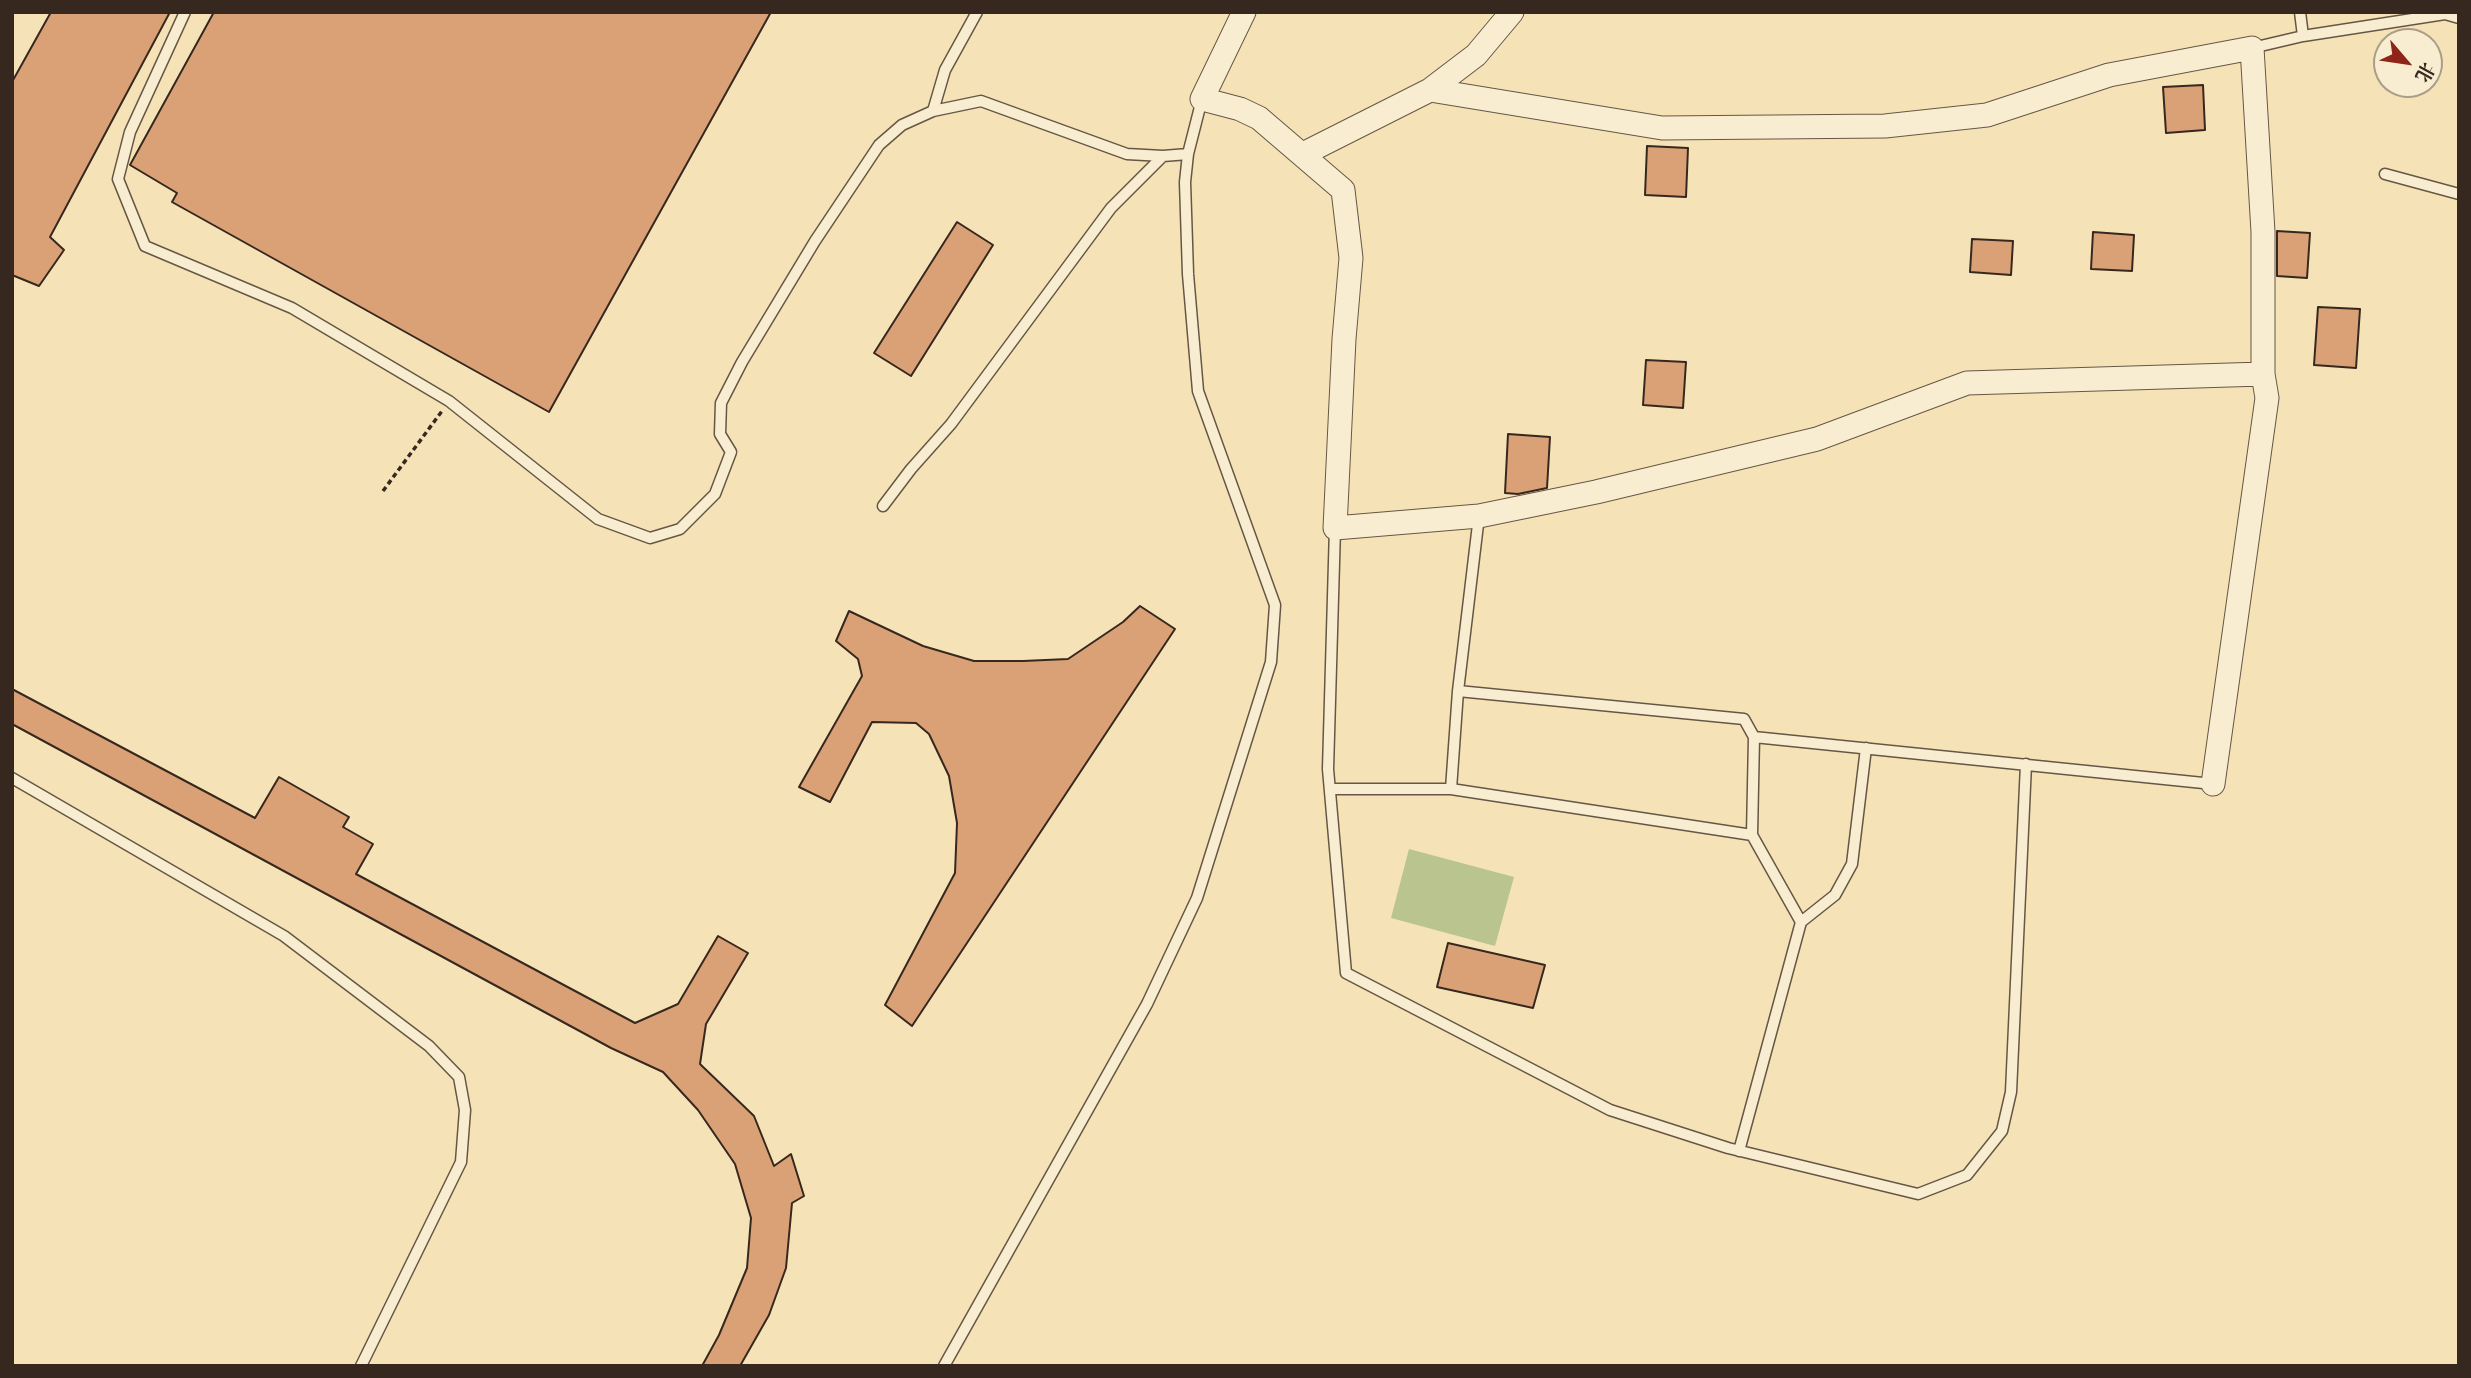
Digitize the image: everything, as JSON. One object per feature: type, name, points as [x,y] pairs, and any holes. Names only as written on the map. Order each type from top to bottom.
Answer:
[{"type":"street","points":[[1244,12],[1202,99],[1240,108],[1259,118],[1343,190],[1351,258],[1344,339],[1335,528],[1479,516],[1596,492],[1817,439],[1967,383],[2263,374]]},
{"type":"street","points":[[1298,149],[1430,90],[1476,55],[1512,12]]},
{"type":"street","points":[[1430,90],[1662,128],[1885,126],[1987,115],[2109,75],[2252,48],[2263,232],[2263,374],[2267,398],[2213,784]]},
{"type":"lane","points":[[185,12],[131,132],[118,179],[145,246],[292,307],[449,401],[598,519],[650,538],[680,529],[715,494],[731,452],[720,434],[721,403],[742,362],[808,252],[879,145],[902,125],[933,111],[981,101],[1127,154],[1188,154]]},
{"type":"lane","points":[[933,111],[946,70],[977,12]]},
{"type":"lane","points":[[2301,12],[2303,36]]},
{"type":"lane","points":[[2252,48],[2303,36],[2445,14],[2459,19]]},
{"type":"lane","points":[[944,1366],[1147,1004],[1197,898],[1271,662],[1275,605],[1198,391],[1188,274],[1185,182],[1188,154],[1202,99]]},
{"type":"lane","points":[[883,506],[951,424],[1111,208],[1163,156]]},
{"type":"lane","points":[[2385,174],[2459,194]]},
{"type":"lane","points":[[1451,789],[1458,691],[1479,516]]},
{"type":"lane","points":[[1335,528],[1328,769],[1346,974],[1610,1110],[1739,1151],[1918,1194],[1968,1175],[2002,1131],[2011,1092],[2026,764]]},
{"type":"lane","points":[[1458,691],[1744,719],[1754,737],[1752,835],[1801,922]]},
{"type":"lane","points":[[1754,737],[2213,784]]},
{"type":"lane","points":[[1739,1151],[1801,922],[1835,895],[1852,864],[1866,748]]},
{"type":"lane","points":[[12,778],[284,936],[429,1046],[459,1077],[465,1110],[461,1162],[361,1366]]},
{"type":"lane","points":[[1330,789],[1451,789],[1752,835]]},
{"type":"path","points":[[383,491],[449,401]]},
{"type":"green space","points":[[1409,849],[1514,877],[1495,946],[1391,918]]},
{"type":"building","points":[[51,12],[170,12],[50,237],[64,250],[39,286],[12,275],[12,82]]},
{"type":"building","points":[[214,12],[771,12],[549,412],[172,202],[177,193],[130,165]]},
{"type":"building","points":[[2203,85],[2205,130],[2166,133],[2163,87]]},
{"type":"building","points":[[1647,146],[1688,148],[1686,197],[1645,195]]},
{"type":"building","points":[[957,222],[993,245],[911,376],[874,353]]},
{"type":"building","points":[[2277,231],[2310,233],[2307,278],[2277,276]]},
{"type":"building","points":[[2093,232],[2134,235],[2132,271],[2091,269]]},
{"type":"building","points":[[1972,239],[2013,241],[2011,275],[1970,272]]},
{"type":"building","points":[[2318,307],[2360,309],[2356,368],[2314,365]]},
{"type":"building","points":[[1646,360],[1686,362],[1683,408],[1643,405]]},
{"type":"building","points":[[1508,434],[1550,437],[1547,488],[1518,494],[1505,493]]},
{"type":"building","points":[[1140,606],[1175,629],[912,1026],[885,1005],[955,873],[957,823],[949,776],[929,734],[916,723],[872,722],[830,802],[799,787],[862,676],[858,659],[836,641],[849,611],[923,646],[974,661],[1023,661],[1068,659],[1123,622]]},
{"type":"building","points":[[12,689],[255,818],[279,777],[349,817],[343,827],[373,844],[356,874],[635,1023],[678,1004],[718,936],[748,953],[706,1024],[700,1064],[754,1116],[774,1166],[791,1154],[804,1196],[792,1203],[786,1268],[769,1315],[740,1366],[702,1366],[719,1335],[747,1268],[751,1218],[735,1164],[698,1110],[663,1072],[611,1048],[12,724]]},
{"type":"building","points":[[1448,943],[1545,965],[1533,1008],[1437,987]]}]
